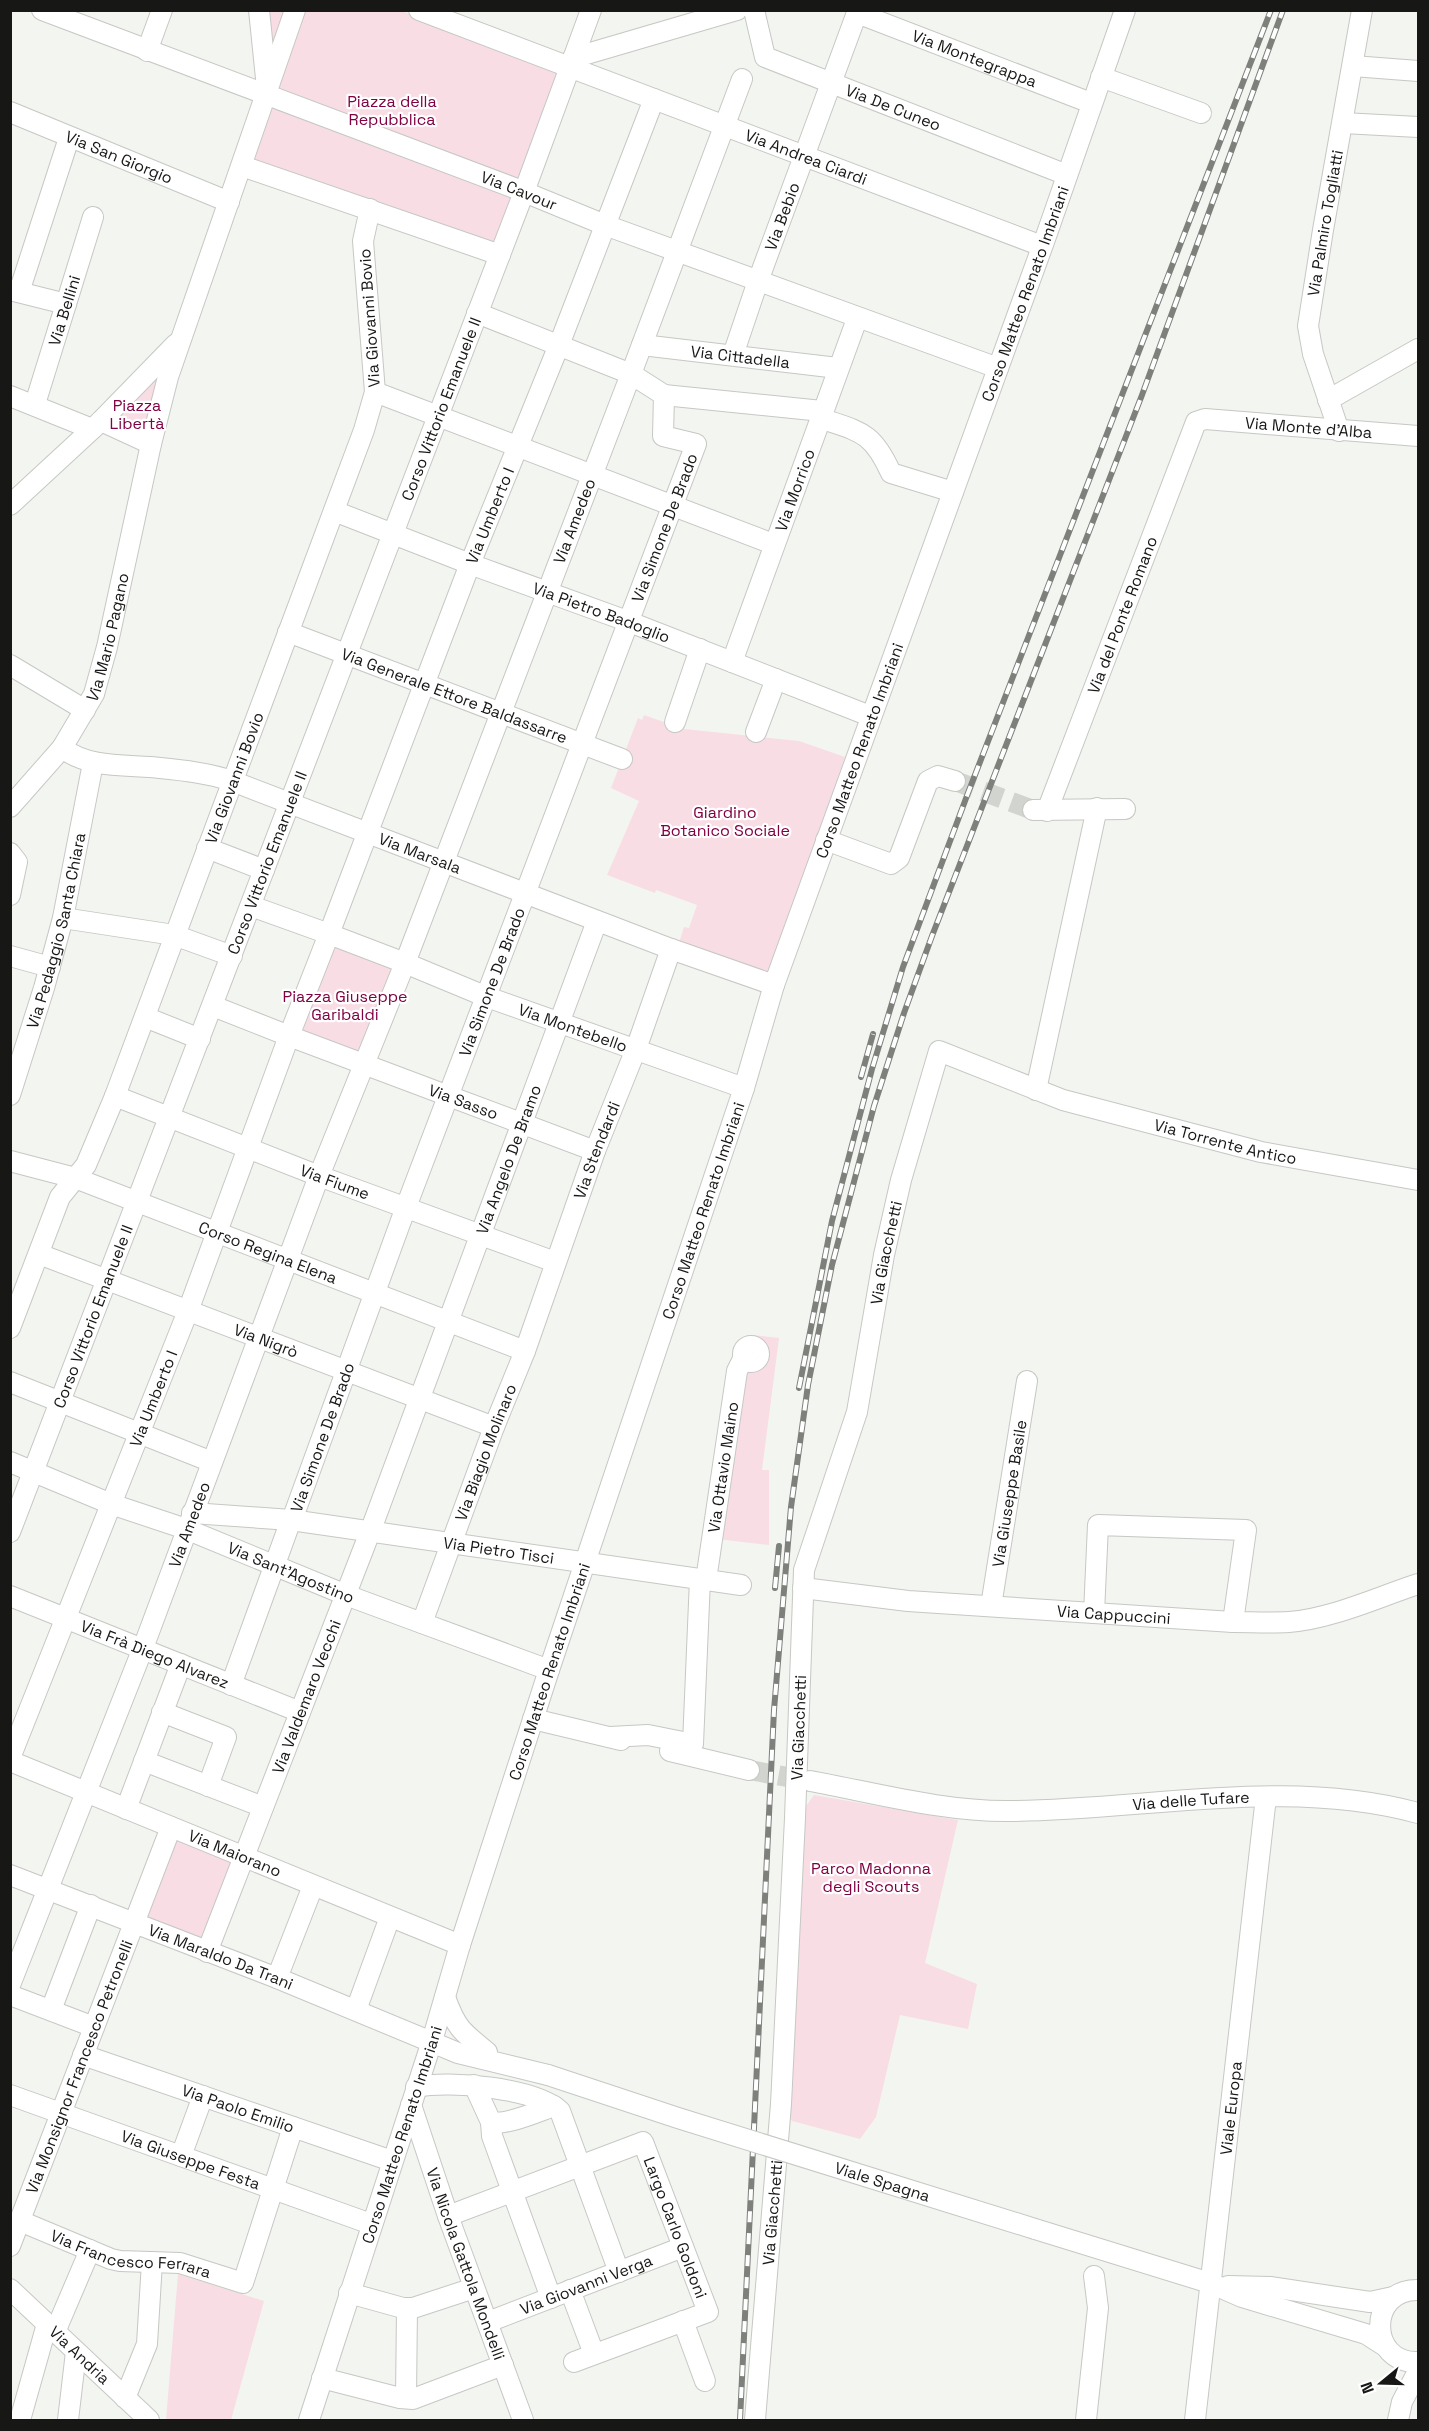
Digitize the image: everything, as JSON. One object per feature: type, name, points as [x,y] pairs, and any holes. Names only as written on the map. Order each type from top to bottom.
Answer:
[{"type":"street","points":[[147,51],[162,10]]},
{"type":"street","points":[[259,10],[267,94]]},
{"type":"street","points":[[10,396],[151,444],[178,342],[242,166],[295,10]]},
{"type":"street","points":[[418,10],[449,16],[571,63],[737,10]]},
{"type":"street","points":[[242,166],[500,255],[591,10]]},
{"type":"street","name":"Via De Cuneo","points":[[754,10],[765,57],[1067,175]]},
{"type":"street","name":"Corso Matteo Renato Imbriani","points":[[309,2421],[533,1719],[744,1088],[774,985],[1042,246],[1125,10]]},
{"type":"street","name":"Via Palmiro Togliatti","points":[[1339,431],[1313,354],[1308,326],[1362,10]]},
{"type":"street","name":"Via Cavour","points":[[43,11],[267,94],[676,252],[998,368]]},
{"type":"street","name":"Via Bebio","points":[[733,355],[857,12]]},
{"type":"street","name":"Via Montegrappa","points":[[857,12],[1091,103]]},
{"type":"street","name":"Via Andrea Ciardi","points":[[571,63],[654,99],[1042,246]]},
{"type":"street","points":[[1353,66],[1419,71]]},
{"type":"street","points":[[1101,77],[1201,113]]},
{"type":"street","name":"Via Amedeo","points":[[405,963],[742,79]]},
{"type":"street","name":"Via Umberto I","points":[[329,934],[366,832],[427,683],[470,564],[559,345],[654,99]]},
{"type":"street","name":"Via San Giorgio","points":[[10,112],[229,202]]},
{"type":"street","points":[[1343,123],[1419,127]]},
{"type":"street","points":[[66,304],[15,291],[69,138]]},
{"type":"street","name":"Via Giovanni Bovio","points":[[10,1328],[60,1197],[86,1165],[115,1096],[334,511],[375,392],[363,241],[369,209]]},
{"type":"street","name":"Via Bellini","points":[[35,404],[93,217]]},
{"type":"street","name":"Corso Vittorio Emanuele II","points":[[10,1532],[500,255]]},
{"type":"street","points":[[477,313],[631,374],[664,395],[821,414],[864,434],[880,450],[891,472],[953,492]]},
{"type":"street","name":"Via Morrico","points":[[732,662],[773,544],[857,319]]},
{"type":"street","points":[[10,505],[96,425],[178,342]]},
{"type":"street","name":"Via Cittadella","points":[[642,345],[838,368]]},
{"type":"street","points":[[1328,400],[1419,349]]},
{"type":"street","points":[[375,392],[773,544]]},
{"type":"street","name":"Via Simone De Brado","points":[[231,1684],[448,1095],[696,444],[663,436],[664,395]]},
{"type":"street","name":"Via Monte d'Alba","points":[[1198,420],[1419,436]]},
{"type":"street","name":"Via del Ponte Romano","points":[[1097,808],[1040,810],[1191,429],[1198,420]]},
{"type":"street","name":"Via Mario Pagano","points":[[10,807],[62,748],[94,694],[107,647],[151,444]]},
{"type":"street","name":"Via Pietro Badoglio","points":[[334,511],[470,564],[627,621],[870,716]]},
{"type":"street","name":"Via Generale Ettore Baldassarre","points":[[288,632],[622,759]]},
{"type":"street","points":[[675,722],[700,650]]},
{"type":"street","points":[[10,666],[85,710]]},
{"type":"street","points":[[756,732],[776,679]]},
{"type":"street","name":"Via Marsala","points":[[62,748],[71,755],[93,763],[194,771],[232,781],[671,949],[774,985]]},
{"type":"street","name":"Via Pedaggio Santa Chiara","points":[[10,1095],[63,918],[93,763]]},
{"type":"street","points":[[826,840],[886,862],[896,862],[928,780],[938,776],[955,781]]},
{"type":"street","points":[[1036,1090],[1097,808],[1125,809]]},
{"type":"street","points":[[207,848],[264,870]]},
{"type":"street","points":[[10,853],[17,862],[10,895]]},
{"type":"street","points":[[213,1006],[365,1065],[405,963],[251,906]]},
{"type":"street","points":[[63,918],[174,935],[232,956]]},
{"type":"street","name":"Via Angelo De Bramo","points":[[419,1400],[597,921]]},
{"type":"street","points":[[289,1036],[329,934]]},
{"type":"street","name":"Via Stendardi","points":[[525,1351],[595,1151],[636,1048],[671,949]]},
{"type":"street","points":[[10,956],[50,967]]},
{"type":"street","name":"Via Montebello","points":[[405,963],[487,997],[744,1088]]},
{"type":"street","points":[[145,1017],[200,1039]]},
{"type":"street","name":"Via Umberto I","points":[[10,1760],[188,1311],[289,1036]]},
{"type":"street","name":"Via Torrente Antico","points":[[939,1051],[1063,1100],[1260,1152],[1419,1180]]},
{"type":"street","name":"Via Giacchetti","points":[[755,2421],[781,2104],[805,1562],[857,1412],[884,1255],[901,1180],[939,1051]]},
{"type":"street","name":"Via Amedeo","points":[[10,1985],[142,1648],[319,1176],[365,1065]]},
{"type":"street","name":"Via Sasso","points":[[365,1065],[595,1151]]},
{"type":"street","name":"Via Fiume","points":[[115,1096],[319,1176],[555,1262]]},
{"type":"street","name":"Corso Regina Elena","points":[[10,1161],[75,1178],[525,1351]]},
{"type":"street","name":"Via Nigrò","points":[[39,1254],[494,1428]]},
{"type":"street","name":"Via Biagio Molinaro","points":[[422,1623],[449,1544],[525,1351]]},
{"type":"street","name":"Via Ottavio Maino","points":[[610,1737],[648,1735],[693,1744],[703,1579],[737,1371],[744,1357]]},
{"type":"street","name":"Via Giuseppe Basile","points":[[991,1606],[1027,1381]]},
{"type":"street","points":[[10,1382],[212,1462]]},
{"type":"street","name":"Via Valdemaro Vecchi","points":[[207,1952],[419,1400]]},
{"type":"street","name":"Via Sant'Agostino","points":[[10,1462],[111,1504],[189,1521],[275,1565],[346,1595],[549,1670]]},
{"type":"street","name":"Via Pietro Tisci","points":[[189,1521],[292,1520],[741,1585]]},
{"type":"street","points":[[1094,1613],[1098,1525],[1246,1530],[1233,1622]]},
{"type":"street","name":"Via Cappuccini","points":[[803,1588],[908,1601],[1233,1622],[1290,1622],[1419,1584]]},
{"type":"street","name":"Via Frà Diego Alvarez","points":[[10,1596],[300,1712]]},
{"type":"street","points":[[126,1809],[181,1664]]},
{"type":"street","points":[[162,1713],[226,1737],[208,1786]]},
{"type":"street","points":[[533,1719],[749,1770]]},
{"type":"street","name":"Via Maiorano","points":[[10,1760],[460,1945]]},
{"type":"street","points":[[144,1761],[263,1807]]},
{"type":"street","name":"Via delle Tufare","points":[[796,1767],[923,1788],[962,1808]]},
{"type":"street","name":"Via delle Tufare","points":[[810,1781],[962,1808],[1014,1811],[1266,1797],[1340,1798],[1419,1813]]},
{"type":"street","name":"Viale Europa","points":[[1195,2421],[1213,2284],[1266,1797]]},
{"type":"street","name":"Via Monsignor Francesco Petronelli","points":[[10,2246],[171,1827]]},
{"type":"street","name":"Via Maraldo Da Trani","points":[[10,1875],[277,1978],[432,2041]]},
{"type":"street","points":[[277,1978],[314,1886]]},
{"type":"street","points":[[51,2010],[91,1905]]},
{"type":"street","points":[[356,2010],[390,1917]]},
{"type":"street","points":[[10,1995],[94,2027]]},
{"type":"street","name":"Viale Spagna","points":[[445,1997],[460,2030],[487,2052]]},
{"type":"street","name":"Viale Spagna","points":[[432,2041],[442,2035],[451,2036],[548,2075],[758,2144],[1213,2284],[1242,2297],[1366,2334],[1404,2361],[1419,2362]]},
{"type":"street","name":"Viale Spagna","points":[[432,2041],[459,2053],[548,2075]]},
{"type":"street","points":[[414,2096],[437,2062],[459,2053]]},
{"type":"street","name":"Via Paolo Emilio","points":[[83,2055],[392,2161]]},
{"type":"street","points":[[414,2096],[433,2084],[474,2085],[501,2090],[557,2108]]},
{"type":"street","points":[[474,2085],[491,2122],[492,2136],[551,2298]]},
{"type":"street","name":"Via Giuseppe Festa","points":[[10,2095],[371,2223]]},
{"type":"street","name":"Via Nicola Gattola Mondelli","points":[[414,2096],[448,2216],[503,2365],[517,2419]]},
{"type":"street","points":[[181,2156],[202,2097]]},
{"type":"street","points":[[491,2122],[497,2124],[557,2108]]},
{"type":"street","points":[[557,2108],[619,2272]]},
{"type":"street","points":[[273,2188],[292,2127]]},
{"type":"street","name":"Largo Carlo Goldoni","points":[[580,2166],[643,2142],[708,2312],[683,2321]]},
{"type":"street","points":[[448,2216],[580,2166]]},
{"type":"street","name":"Via Francesco Ferrara","points":[[20,2221],[120,2261],[180,2263],[243,2283],[273,2188]]},
{"type":"street","name":"Via Giovanni Verga","points":[[488,2322],[683,2247]]},
{"type":"street","points":[[20,2421],[51,2328],[90,2250]]},
{"type":"street","points":[[125,2398],[147,2344],[152,2262]]},
{"type":"street","points":[[1086,2421],[1098,2308],[1094,2276]]},
{"type":"street","name":"Viale Spagna","points":[[1213,2284],[1270,2287],[1371,2302],[1410,2289]]},
{"type":"street","points":[[349,2293],[408,2308],[474,2288]]},
{"type":"street","name":"Via Andria","points":[[10,2289],[149,2421]]},
{"type":"street","points":[[1400,2411],[1399,2372],[1381,2337],[1380,2317],[1384,2308],[1410,2289]]},
{"type":"street","points":[[570,2290],[594,2354]]},
{"type":"street","points":[[1334,2325],[1339,2296]]},
{"type":"street","points":[[406,2398],[408,2308]]},
{"type":"street","points":[[574,2362],[683,2321],[705,2380]]},
{"type":"street","points":[[68,2421],[76,2352]]},
{"type":"street","points":[[322,2378],[406,2398],[424,2396],[503,2365]]},
{"type":"street","points":[[1400,2411],[1419,2371]]},
{"type":"green space","points":[[265,11],[291,11],[272,68]]},
{"type":"green space","name":"Piazza della Repubblica","points":[[301,11],[402,11],[554,68],[559,73],[497,243],[492,246],[252,162]]},
{"type":"green space","name":"Piazza Libertà","points":[[174,349],[149,441],[105,420]]},
{"type":"green space","name":"Giardino Botanico Sociale","points":[[644,715],[684,729],[799,741],[845,757],[768,978],[679,943],[684,927],[689,928],[697,905],[656,890],[655,893],[607,875],[639,801],[611,788],[638,718],[642,720]]},
{"type":"green space","name":"Piazza Giuseppe Garibaldi","points":[[331,938],[400,965],[364,1061],[294,1034]]},
{"type":"green space","points":[[753,1335],[779,1338],[762,1470],[769,1470],[769,1545],[717,1539],[742,1371],[762,1364],[766,1355],[763,1344],[753,1338]]},
{"type":"green space","name":"Parco Madonna degli Scouts","points":[[814,1795],[958,1820],[925,1963],[977,1984],[968,2029],[900,2015],[876,2117],[860,2139],[792,2121],[786,2113],[804,1809]]},
{"type":"green space","points":[[173,1833],[240,1859],[205,1947],[139,1921]]},
{"type":"green space","points":[[178,2274],[264,2301],[231,2420],[166,2420]]},
{"type":"tunnel","points":[[955,781],[1033,810]]},
{"type":"tunnel","points":[[749,1770],[810,1781]]},
{"type":"railway","points":[[799,1388],[832,1221],[872,1069],[903,967],[1271,10]]},
{"type":"railway","points":[[740,2420],[774,1710],[791,1507],[808,1385],[832,1265],[874,1106],[904,1013],[1142,395],[1283,10]]},
{"type":"railway","points":[[861,1077],[873,1034]]},
{"type":"railway","points":[[775,1588],[779,1546]]}]
